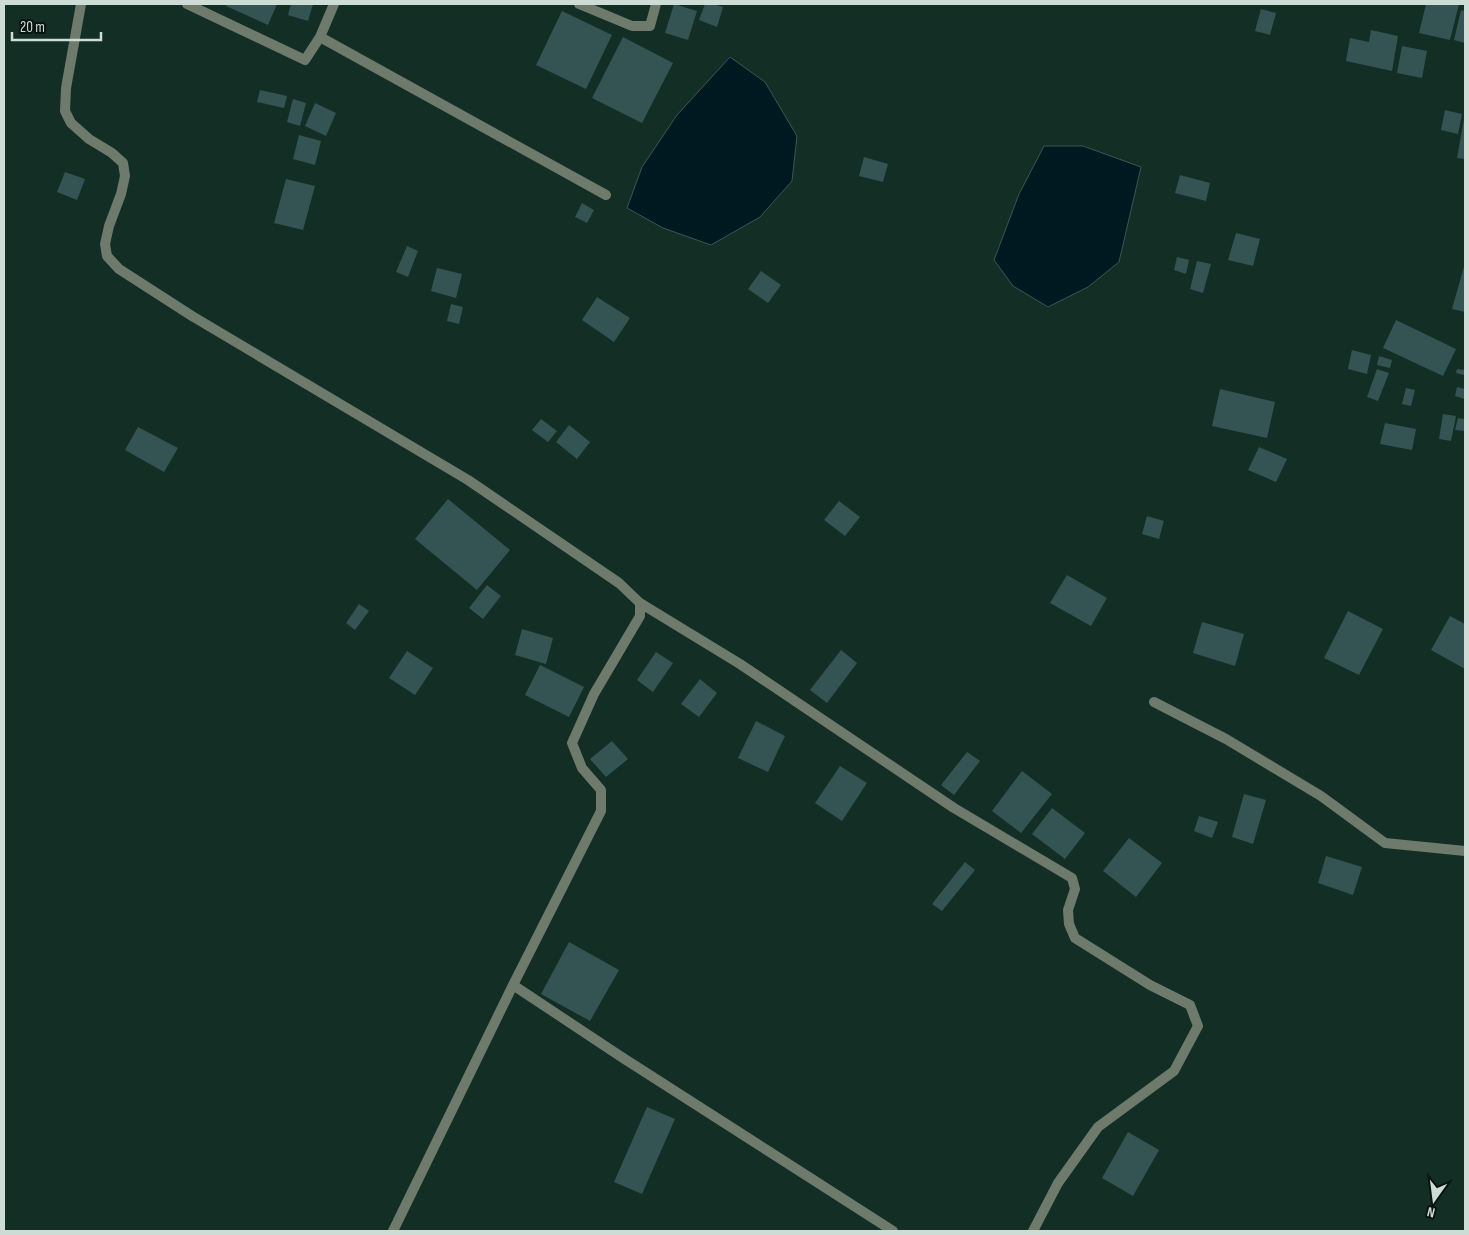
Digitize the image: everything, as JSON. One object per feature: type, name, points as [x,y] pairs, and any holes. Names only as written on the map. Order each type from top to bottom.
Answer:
[{"type":"street","points":[[81,4],[66,88],[65,111],[72,123],[89,139],[112,153],[123,164],[125,176],[121,194],[109,226],[105,244],[107,256],[118,269],[192,316],[468,480],[619,583],[640,603],[740,664],[954,808],[1072,878],[1075,889],[1068,910],[1069,924],[1075,938],[1150,985],[1190,1005],[1198,1026],[1174,1071],[1098,1127],[1058,1183],[1033,1231]]},
{"type":"street","points":[[187,4],[304,60],[320,37],[334,4]]},
{"type":"street","points":[[579,4],[632,26],[650,26],[656,4]]},
{"type":"street","points":[[320,37],[606,195]]},
{"type":"street","points":[[393,1231],[513,985],[601,811],[601,790],[582,768],[572,743],[594,694],[640,616],[640,603]]},
{"type":"street","points":[[1154,702],[1226,739],[1313,792],[1385,844],[1465,851]]},
{"type":"street","points":[[513,985],[893,1231]]},
{"type":"water","points":[[730,57],[765,82],[797,136],[792,181],[760,217],[711,245],[663,228],[627,208],[642,167],[677,115]]},
{"type":"water","points":[[1044,146],[1083,146],[1141,167],[1119,262],[1088,287],[1048,307],[1013,286],[994,260],[1019,194]]},
{"type":"building","points":[[227,4],[277,4],[268,25],[226,6]]},
{"type":"building","points":[[291,4],[313,4],[308,21],[288,15]]},
{"type":"building","points":[[674,4],[697,11],[688,40],[665,33]]},
{"type":"building","points":[[705,4],[723,7],[717,27],[699,20]]},
{"type":"building","points":[[1426,4],[1459,4],[1450,40],[1419,33]]},
{"type":"building","points":[[1261,9],[1276,13],[1270,35],[1255,31]]},
{"type":"building","points":[[1461,10],[1465,11],[1465,43],[1454,40]]},
{"type":"building","points":[[562,11],[612,35],[586,89],[536,65]]},
{"type":"building","points":[[1371,30],[1398,36],[1392,71],[1346,61],[1350,38],[1369,42]]},
{"type":"building","points":[[623,37],[673,63],[642,123],[592,98]]},
{"type":"building","points":[[1402,46],[1427,51],[1422,78],[1397,73]]},
{"type":"building","points":[[260,90],[287,96],[284,108],[257,102]]},
{"type":"building","points":[[293,99],[306,103],[300,126],[287,122]]},
{"type":"building","points":[[315,103],[336,113],[326,136],[305,126]]},
{"type":"building","points":[[1445,110],[1462,114],[1458,134],[1441,130]]},
{"type":"building","points":[[1465,119],[1465,159],[1457,158]]},
{"type":"building","points":[[299,135],[321,141],[315,165],[293,159]]},
{"type":"building","points":[[864,157],[888,164],[883,182],[859,176]]},
{"type":"building","points":[[65,172],[85,179],[77,200],[57,192]]},
{"type":"building","points":[[1180,175],[1210,183],[1206,201],[1175,193]]},
{"type":"building","points":[[286,179],[315,186],[303,230],[274,223]]},
{"type":"building","points":[[582,203],[594,210],[587,223],[575,217]]},
{"type":"building","points":[[1236,233],[1260,239],[1253,266],[1228,260]]},
{"type":"building","points":[[407,246],[418,251],[408,277],[396,272]]},
{"type":"building","points":[[1177,257],[1189,260],[1186,274],[1174,270]]},
{"type":"building","points":[[1197,261],[1211,264],[1203,293],[1190,289]]},
{"type":"building","points":[[1465,263],[1465,312],[1452,309]]},
{"type":"building","points":[[437,268],[462,274],[456,298],[431,291]]},
{"type":"building","points":[[761,271],[781,285],[768,303],[748,289]]},
{"type":"building","points":[[597,297],[630,318],[614,342],[582,320]]},
{"type":"building","points":[[451,304],[463,307],[459,324],[447,321]]},
{"type":"building","points":[[1396,320],[1456,349],[1443,376],[1383,348]]},
{"type":"building","points":[[1352,350],[1371,355],[1367,374],[1348,369]]},
{"type":"building","points":[[1379,356],[1392,360],[1390,368],[1377,365]]},
{"type":"building","points":[[1377,369],[1389,373],[1378,401],[1367,397]]},
{"type":"building","points":[[1457,369],[1465,370],[1464,375],[1456,373]]},
{"type":"building","points":[[1457,387],[1465,389],[1465,399],[1455,396]]},
{"type":"building","points":[[1406,388],[1415,390],[1411,406],[1402,404]]},
{"type":"building","points":[[1220,389],[1275,402],[1267,438],[1212,426]]},
{"type":"building","points":[[1443,414],[1456,416],[1451,441],[1439,439]]},
{"type":"building","points":[[1458,418],[1465,419],[1465,431],[1455,430]]},
{"type":"building","points":[[541,419],[557,431],[548,442],[532,430]]},
{"type":"building","points":[[1385,423],[1416,429],[1412,450],[1380,444]]},
{"type":"building","points":[[569,425],[590,442],[577,459],[556,442]]},
{"type":"building","points":[[138,427],[178,448],[164,472],[125,450]]},
{"type":"building","points":[[1259,447],[1287,459],[1276,482],[1248,470]]},
{"type":"building","points":[[448,499],[510,550],[477,590],[415,539]]},
{"type":"building","points":[[839,501],[860,517],[845,536],[824,520]]},
{"type":"building","points":[[1147,516],[1164,521],[1159,539],[1142,534]]},
{"type":"building","points":[[1067,575],[1107,598],[1091,626],[1050,603]]},
{"type":"building","points":[[487,585],[501,596],[483,619],[469,608]]},
{"type":"building","points":[[359,604],[369,611],[355,630],[346,623]]},
{"type":"building","points":[[1348,611],[1383,629],[1359,675],[1324,658]]},
{"type":"building","points":[[1450,616],[1465,624],[1465,669],[1431,650]]},
{"type":"building","points":[[1202,622],[1244,634],[1235,666],[1193,653]]},
{"type":"building","points":[[522,629],[553,638],[546,664],[515,655]]},
{"type":"building","points":[[841,650],[857,663],[827,703],[810,690]]},
{"type":"building","points":[[407,651],[433,668],[415,695],[389,678]]},
{"type":"building","points":[[656,652],[673,663],[653,692],[637,680]]},
{"type":"building","points":[[540,665],[584,687],[569,717],[525,695]]},
{"type":"building","points":[[700,679],[717,693],[699,717],[681,704]]},
{"type":"building","points":[[756,721],[785,736],[768,772],[738,758]]},
{"type":"building","points":[[612,741],[628,759],[606,777],[590,759]]},
{"type":"building","points":[[967,752],[980,761],[954,795],[941,785]]},
{"type":"building","points":[[840,766],[867,783],[842,821],[815,803]]},
{"type":"building","points":[[1022,771],[1052,794],[1021,833],[992,811]]},
{"type":"building","points":[[1244,794],[1266,800],[1253,844],[1232,837]]},
{"type":"building","points":[[1052,808],[1085,833],[1065,859],[1032,834]]},
{"type":"building","points":[[1199,816],[1218,822],[1212,838],[1194,831]]},
{"type":"building","points":[[1129,838],[1162,863],[1136,897],[1103,871]]},
{"type":"building","points":[[1326,856],[1362,867],[1353,895],[1318,883]]},
{"type":"building","points":[[965,862],[975,870],[942,911],[932,904]]},
{"type":"building","points":[[569,942],[619,970],[590,1021],[541,994]]},
{"type":"building","points":[[647,1107],[675,1119],[642,1194],[614,1182]]},
{"type":"building","points":[[1128,1132],[1159,1150],[1133,1196],[1102,1178]]}]
